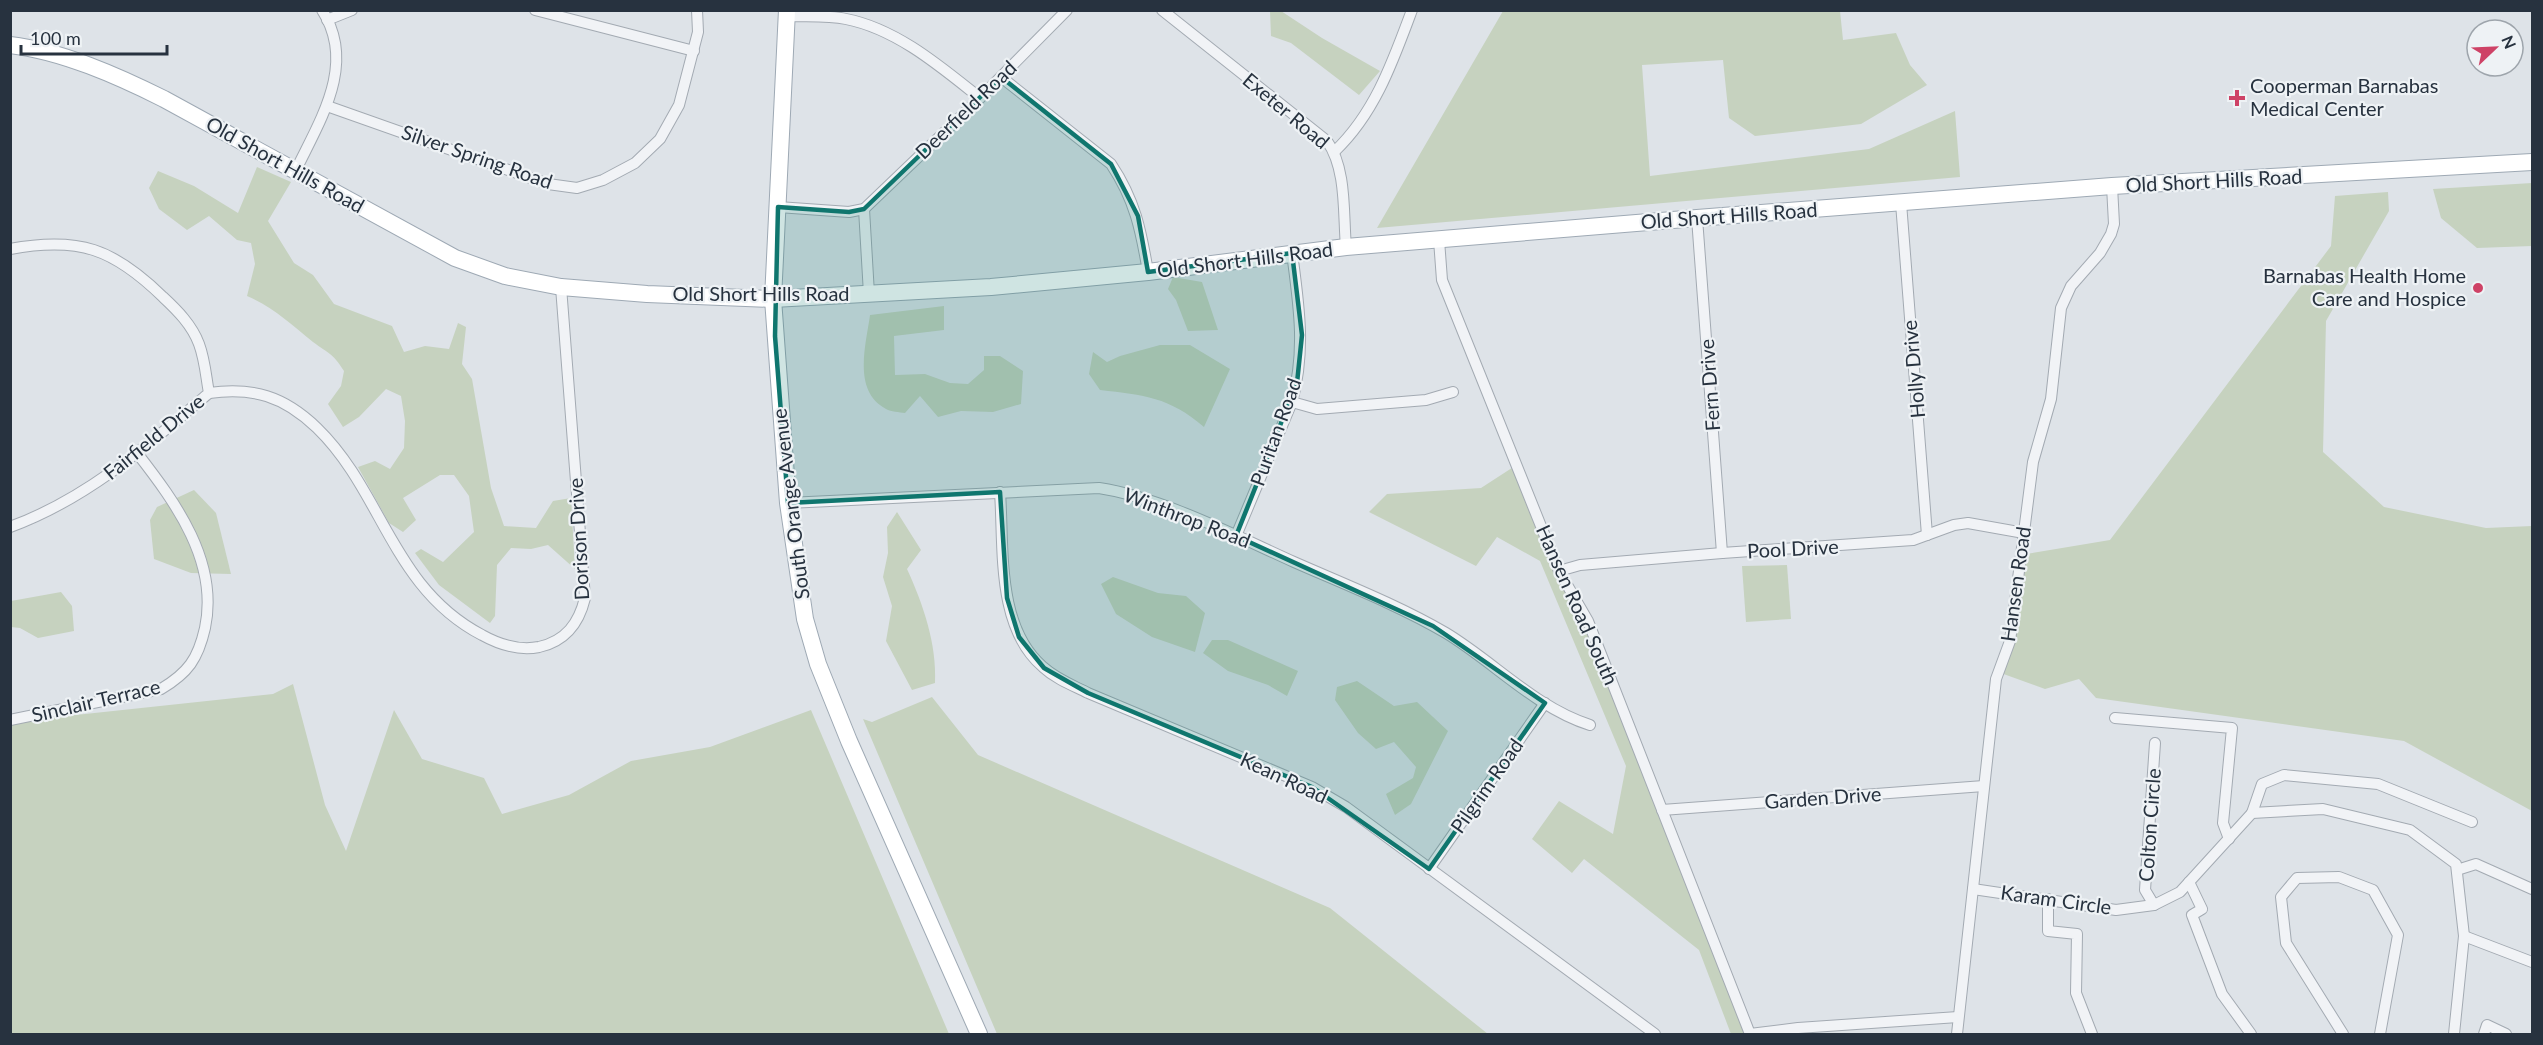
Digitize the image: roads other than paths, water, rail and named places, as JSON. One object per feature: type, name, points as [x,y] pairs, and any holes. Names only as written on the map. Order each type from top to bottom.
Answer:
[{"type":"main road","name":"South Orange Avenue","points":[[786,13],[773,298],[788,503],[805,619],[818,664],[849,741],[979,1035]]},
{"type":"main road","name":"Old Short Hills Road","points":[[10,45],[41,51],[120,78],[164,99],[455,258],[505,276],[561,287],[647,294],[773,298],[991,287],[1148,272],[1346,247],[1697,218],[2112,186],[2532,162]]},
{"type":"street","points":[[296,170],[327,105],[337,75],[338,49],[325,15],[352,10]]},
{"type":"street","points":[[535,10],[694,51]]},
{"type":"street","name":"Silver Spring Road","points":[[327,105],[548,184],[577,188],[603,180],[635,163],[660,139],[679,105],[698,33],[697,10]]},
{"type":"street","name":"Deerfield Road","points":[[864,209],[981,98],[1067,10]]},
{"type":"street","name":"Exeter Road","points":[[1162,10],[1321,135],[1335,151],[1340,173],[1346,247]]},
{"type":"street","points":[[1335,151],[1345,141],[1383,86],[1412,10]]},
{"type":"street","points":[[786,13],[844,19],[867,25],[900,41],[936,63],[981,98]]},
{"type":"street","points":[[1001,77],[1111,164],[1138,216],[1148,272]]},
{"type":"street","name":"Hansen Road","points":[[1957,1033],[1996,679],[2010,641],[2033,462],[2051,399],[2061,308],[2071,286],[2100,253],[2111,234],[2114,224],[2112,186]]},
{"type":"street","name":"Holly Drive","points":[[1901,203],[1927,534]]},
{"type":"street","points":[[778,207],[849,212],[864,209],[869,294]]},
{"type":"street","name":"Fern Drive","points":[[1697,218],[1722,553]]},
{"type":"street","name":"Hansen Road South","points":[[1439,240],[1442,280],[1559,571],[1588,621],[1750,1035]]},
{"type":"street","name":"Fairfield Drive","points":[[10,249],[53,242],[76,245],[96,250],[129,267],[173,306],[189,325],[198,342],[209,393],[137,453],[91,487],[10,527]]},
{"type":"street","name":"Puritan Road","points":[[1236,536],[1292,402],[1297,383],[1302,348],[1301,322],[1292,253]]},
{"type":"street","name":"Dorison Drive","points":[[209,393],[239,390],[263,394],[298,412],[317,428],[336,451],[403,560],[436,603],[465,626],[509,647],[528,649],[541,646],[559,639],[573,628],[582,613],[585,598],[561,287]]},
{"type":"street","points":[[1292,402],[1317,409],[1426,399],[1453,392]]},
{"type":"street","name":"Sinclair Terrace","points":[[10,720],[161,689],[182,677],[196,656],[202,642],[208,611],[208,588],[204,568],[187,526],[163,487],[137,453]]},
{"type":"street","name":"Winthrop Road","points":[[788,503],[1099,488],[1119,491],[1236,536],[1406,612],[1433,626],[1566,717],[1590,725]]},
{"type":"street","name":"Kean Road","points":[[1000,492],[1009,606],[1019,637],[1044,668],[1059,679],[1088,693],[1312,787],[1346,807],[1654,1035]]},
{"type":"street","name":"Pool Drive","points":[[1559,571],[1580,565],[1913,540],[1954,525],[1968,523],[2024,533]]},
{"type":"street","name":"Pilgrim Road","points":[[1429,869],[1545,703]]},
{"type":"street","points":[[2115,718],[2232,728],[2223,823],[2229,839]]},
{"type":"street","name":"Colton Circle","points":[[2154,905],[2145,890],[2155,743]]},
{"type":"street","points":[[2454,1035],[2464,936],[2456,864],[2410,830],[2323,809],[2252,813],[2262,784],[2284,775],[2378,784],[2472,822]]},
{"type":"street","name":"Garden Drive","points":[[1662,810],[1984,786]]},
{"type":"street","name":"Karam Circle","points":[[1973,889],[2116,910],[2154,905],[2180,892],[2252,813]]},
{"type":"street","points":[[2457,870],[2476,864],[2532,889]]},
{"type":"street","points":[[2343,1035],[2286,943],[2281,897],[2297,878],[2339,877],[2373,890],[2398,935],[2380,1035]]},
{"type":"street","points":[[2189,882],[2202,909],[2192,915],[2206,956],[2222,994],[2251,1035]]},
{"type":"street","points":[[2048,899],[2048,931],[2077,934],[2076,993],[2091,1035]]},
{"type":"street","points":[[2464,936],[2532,962]]},
{"type":"street","points":[[1750,1035],[1798,1028],[1958,1017]]},
{"type":"street","points":[[2484,1035],[2487,1024],[2506,1035]]},
{"type":"street","points":[[1957,1033],[1970,1035]]},
{"type":"place","name":"Cooperman Barnabas Medical Center","points":[[2237,98]]},
{"type":"place","name":"Barnabas Health Home Care and Hospice","points":[[2478,288]]}]
